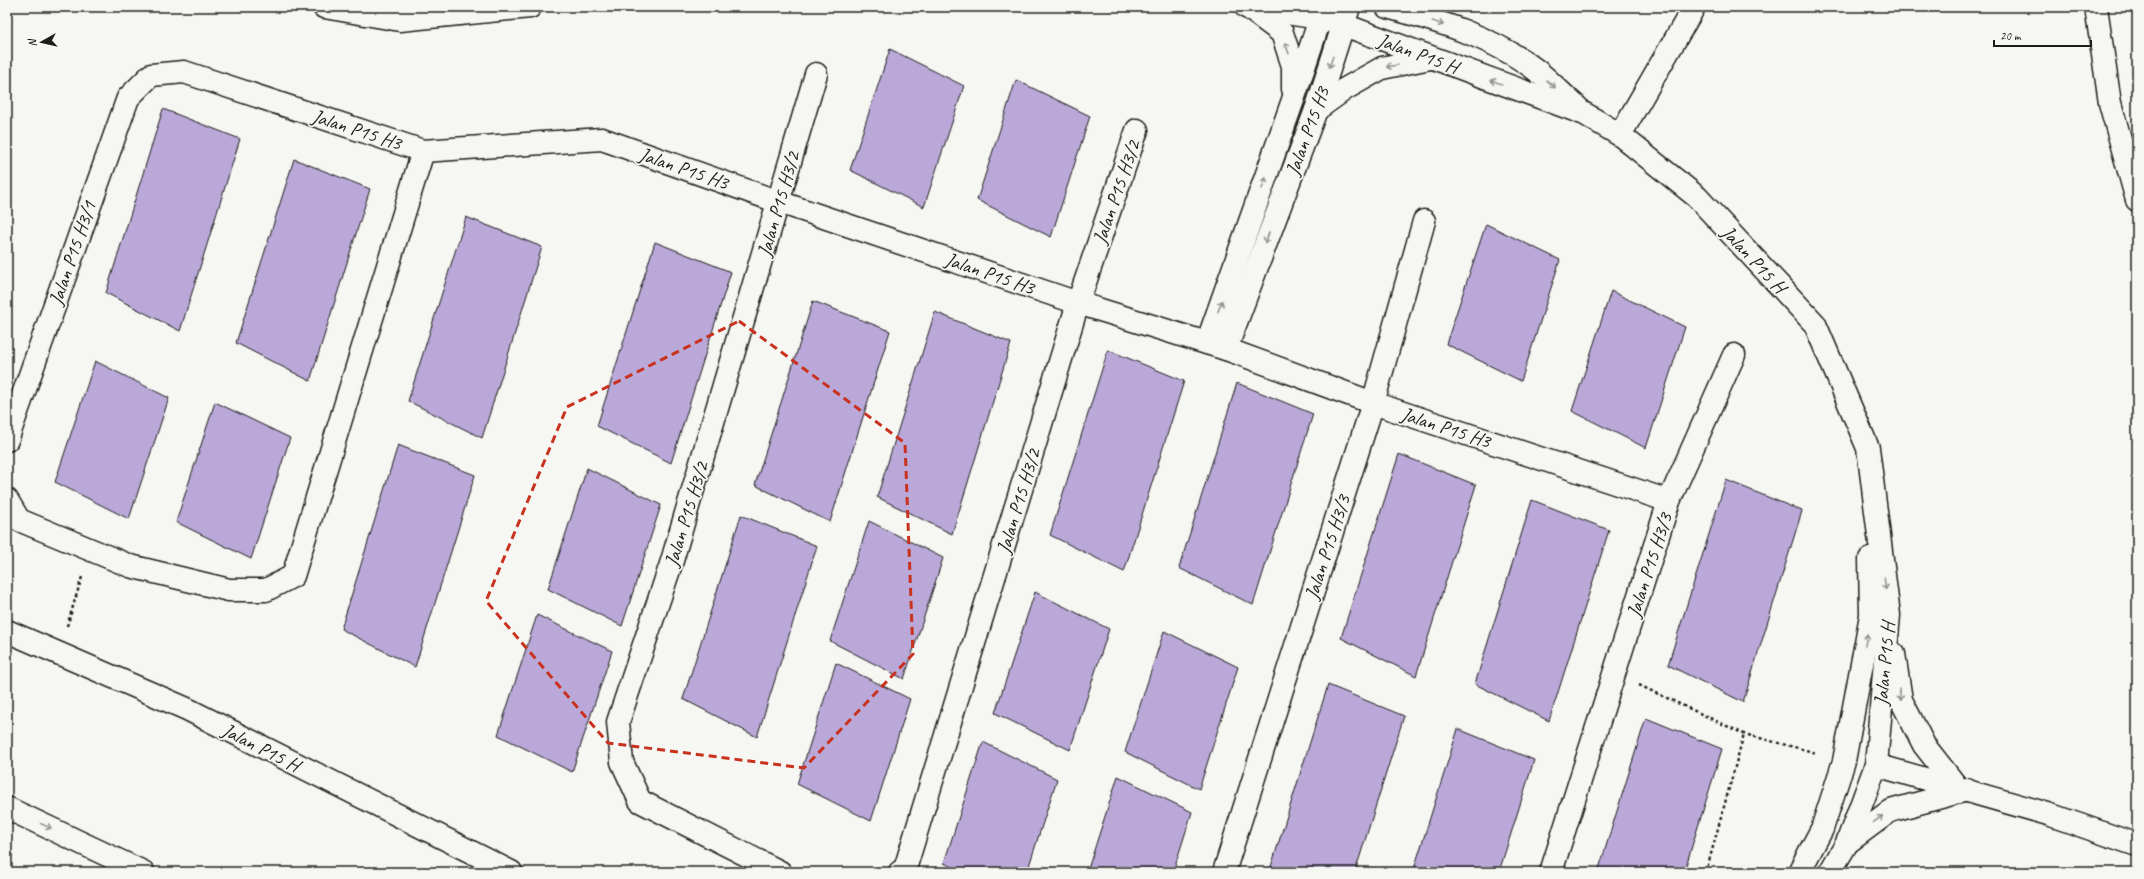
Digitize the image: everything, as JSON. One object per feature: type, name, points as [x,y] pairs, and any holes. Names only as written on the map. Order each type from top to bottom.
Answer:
[{"type":"street","points":[[324,7],[400,20],[530,7]]},
{"type":"street","points":[[454,7],[491,12]]},
{"type":"street","points":[[1247,7],[1282,33],[1293,66],[1293,100]]},
{"type":"street","name":"Jalan P15 H","points":[[1247,7],[1346,16],[1430,58],[1585,114]]},
{"type":"street","name":"Jalan P15 H","points":[[1387,7],[1419,16],[1482,38],[1535,70],[1585,114],[1620,135],[1697,197],[1815,324],[1868,448],[1889,615],[1876,765],[1847,843],[1830,872]]},
{"type":"street","points":[[1620,135],[1694,7]]},
{"type":"street","points":[[2096,7],[2110,103],[2137,200]]},
{"type":"street","name":"Jalan P15 H3","points":[[1216,346],[1293,100],[1322,13]]},
{"type":"street","name":"Jalan P15 H3","points":[[1216,346],[1316,110],[1346,16]]},
{"type":"street","points":[[1316,110],[1345,89],[1382,68],[1430,58]]},
{"type":"street","name":"Jalan P15 H3","points":[[151,75],[184,72],[423,150],[602,139],[779,202],[1078,303],[1216,346],[1373,403],[1669,501]]},
{"type":"street","name":"Jalan P15 H3/2","points":[[780,872],[640,801],[622,762],[618,722],[671,564],[816,74]]},
{"type":"street","name":"Jalan P15 H3/1","points":[[7,440],[128,98],[151,75]]},
{"type":"street","name":"Jalan P15 H3/2","points":[[900,872],[905,869],[1078,303],[1137,130]]},
{"type":"street","points":[[7,500],[19,520],[130,566],[229,590],[266,590],[293,576],[423,150]]},
{"type":"street","name":"Jalan P15 H3/3","points":[[1224,872],[1373,403],[1424,221]]},
{"type":"street","name":"Jalan P15 H3/3","points":[[1551,872],[1669,501],[1734,355]]},
{"type":"street","name":"Jalan P15 H","points":[[1799,872],[1822,829],[1844,761],[1871,615],[1868,448]]},
{"type":"street","points":[[1889,615],[1900,700],[1924,745],[1962,789]]},
{"type":"street","name":"Jalan P15 H","points":[[7,630],[187,709],[511,872]]},
{"type":"street","points":[[1861,668],[1867,744],[1876,765]]},
{"type":"street","points":[[1876,765],[2048,814],[2137,845]]},
{"type":"street","points":[[1822,829],[1860,777],[1876,765]]},
{"type":"street","points":[[1847,843],[1890,811],[1962,789]]},
{"type":"street","points":[[7,808],[143,872]]},
{"type":"path","points":[[59,653],[90,550]]},
{"type":"path","points":[[1614,673],[1744,734],[1844,761]]},
{"type":"path","points":[[1706,872],[1744,734]]},
{"type":"highlighted area","points":[[739,321],[905,443],[913,654],[804,768],[608,743],[486,601],[567,407]]},
{"type":"building","points":[[890,49],[964,86],[924,207],[850,170]]},
{"type":"building","points":[[1016,80],[1090,116],[1051,237],[977,200]]},
{"type":"building","points":[[163,109],[240,139],[180,331],[106,293]]},
{"type":"building","points":[[294,159],[370,189],[310,381],[236,343]]},
{"type":"building","points":[[466,217],[542,247],[482,438],[408,401]]},
{"type":"building","points":[[1486,224],[1560,260],[1521,381],[1446,344]]},
{"type":"building","points":[[655,242],[731,272],[671,463],[597,426]]},
{"type":"building","points":[[1611,291],[1685,327],[1646,448],[1572,411]]},
{"type":"building","points":[[813,301],[890,331],[830,522],[755,485]]},
{"type":"building","points":[[935,312],[1011,343],[952,534],[877,497]]},
{"type":"building","points":[[1108,350],[1184,381],[1124,572],[1050,535]]},
{"type":"building","points":[[95,361],[169,398],[129,519],[55,482]]},
{"type":"building","points":[[1237,383],[1313,414],[1253,605],[1179,568]]},
{"type":"building","points":[[215,402],[290,438],[251,559],[176,522]]},
{"type":"building","points":[[398,445],[475,475],[415,667],[341,629]]},
{"type":"building","points":[[1399,454],[1476,485],[1416,676],[1341,638]]},
{"type":"building","points":[[587,468],[661,505],[622,626],[548,589]]},
{"type":"building","points":[[1726,480],[1802,511],[1743,702],[1668,665]]},
{"type":"building","points":[[1532,500],[1609,530],[1549,721],[1475,684]]},
{"type":"building","points":[[741,515],[817,546],[757,737],[683,699]]},
{"type":"building","points":[[869,521],[943,558],[904,679],[830,641]]},
{"type":"building","points":[[1035,592],[1109,629],[1070,750],[995,713]]},
{"type":"building","points":[[537,615],[612,651],[572,772],[498,735]]},
{"type":"building","points":[[1164,631],[1238,667],[1199,789],[1125,752]]},
{"type":"building","points":[[836,663],[910,699],[871,821],[797,784]]},
{"type":"building","points":[[1328,685],[1404,716],[1355,872],[1274,872],[1270,870]]},
{"type":"building","points":[[1646,718],[1722,749],[1684,872],[1598,872]]},
{"type":"building","points":[[1458,729],[1534,760],[1499,872],[1413,872]]},
{"type":"building","points":[[983,742],[1057,779],[1027,872],[962,872],[944,863]]},
{"type":"building","points":[[1118,776],[1192,812],[1173,872],[1087,872]]}]
